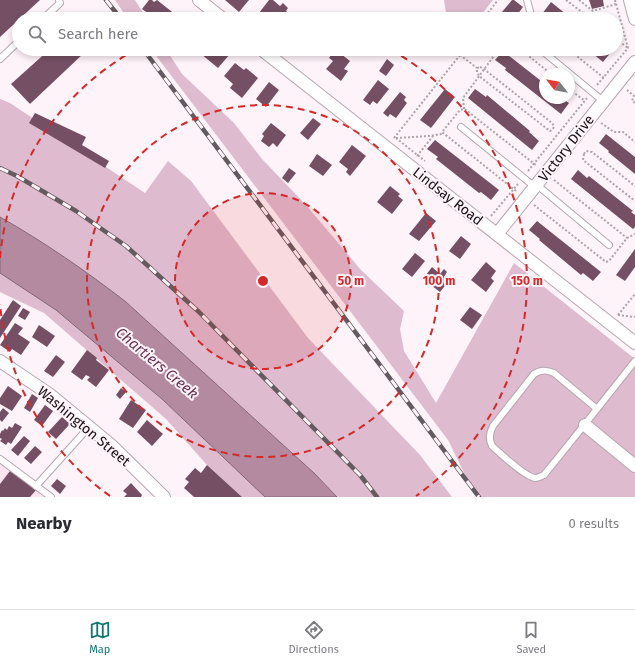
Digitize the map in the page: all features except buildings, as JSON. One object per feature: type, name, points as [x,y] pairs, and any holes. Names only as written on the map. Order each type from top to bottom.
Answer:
[{"type":"street","points":[[199,0],[214,12]]},
{"type":"street","points":[[630,0],[635,19]]},
{"type":"street","name":"Lindsay Road","points":[[270,56],[635,343]]},
{"type":"street","name":"Victory Drive","points":[[497,234],[603,101],[621,88],[635,62]]},
{"type":"street","name":"Washington Street","points":[[0,361],[49,394],[112,446],[164,497]]},
{"type":"street","points":[[585,425],[635,466]]},
{"type":"lane","points":[[50,12],[60,3],[60,0]]},
{"type":"lane","points":[[527,0],[530,12]]},
{"type":"lane","points":[[0,58],[12,47]]},
{"type":"lane","points":[[548,56],[603,101]]},
{"type":"lane","points":[[461,127],[609,245]]},
{"type":"lane","points":[[597,409],[554,373],[544,370],[538,371],[493,426],[489,436],[490,442],[492,446],[527,475],[535,478],[544,475],[585,425],[635,361]]},
{"type":"lane","points":[[36,486],[89,427]]},
{"type":"lane","points":[[0,459],[51,497]]},
{"type":"path","points":[[489,12],[498,0]]},
{"type":"path","points":[[566,0],[570,1],[583,12]]},
{"type":"path","points":[[580,0],[593,11],[616,4]]},
{"type":"path","points":[[615,0],[618,12]]},
{"type":"path","points":[[623,30],[628,48]]},
{"type":"path","points":[[623,44],[628,48]]},
{"type":"path","points":[[623,54],[628,48]]},
{"type":"path","points":[[442,132],[442,134],[393,138],[459,56]]},
{"type":"path","points":[[461,56],[477,68],[480,67],[484,69],[552,122],[554,126],[553,129],[558,134]]},
{"type":"path","points":[[464,109],[463,98],[493,56]]},
{"type":"path","points":[[529,56],[544,68]]},
{"type":"path","points":[[577,56],[604,77],[634,96],[632,101],[635,103]]},
{"type":"path","points":[[484,224],[621,56]]},
{"type":"path","points":[[477,68],[479,76],[550,131],[553,129]]},
{"type":"path","points":[[575,93],[585,101]]},
{"type":"path","points":[[410,165],[433,135]]},
{"type":"path","points":[[585,147],[586,151],[583,160],[635,201]]},
{"type":"path","points":[[586,151],[592,152],[635,186]]},
{"type":"path","points":[[627,238],[635,234]]},
{"type":"path","points":[[618,315],[635,294]]},
{"type":"path","points":[[618,315],[635,317]]},
{"type":"path","points":[[618,315],[624,320]]},
{"type":"shaded area","points":[[115,0],[135,0],[143,12],[123,12]]},
{"type":"shaded area","points":[[444,0],[493,0],[484,12],[446,12]]},
{"type":"shaded area","points":[[156,56],[170,56],[182,74],[234,123],[262,159],[306,205],[361,270],[404,311],[400,329],[404,351],[436,403],[514,263],[635,359],[635,497],[476,497],[448,440]]},
{"type":"shaded area","points":[[0,99],[10,103],[145,193],[168,161],[191,181],[308,338],[420,455],[452,497],[337,497],[314,473],[126,302],[96,279],[0,217]]},
{"type":"shaded area","points":[[0,263],[122,359],[269,497],[242,497],[207,465],[166,419],[44,313],[0,292]]},
{"type":"shaded area","points":[[0,462],[50,497],[0,497]]},
{"type":"water","name":"Chartiers Creek","points":[[0,217],[33,236],[96,279],[126,302],[314,473],[337,497],[265,497],[162,399],[56,310],[0,273]]},
{"type":"railway","points":[[106,0],[115,12]]},
{"type":"railway","points":[[148,56],[479,497]]},
{"type":"railway","points":[[0,168],[17,176],[76,211],[126,246],[199,312],[360,475],[377,497]]}]
